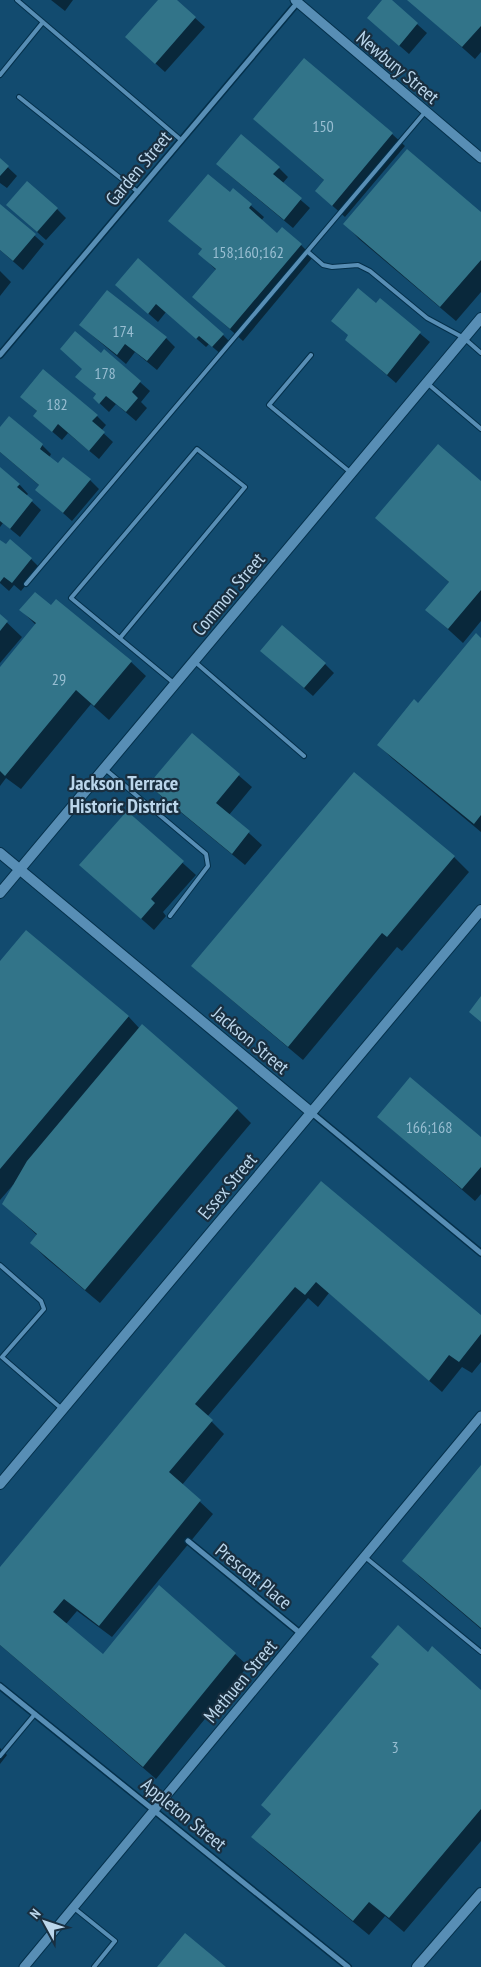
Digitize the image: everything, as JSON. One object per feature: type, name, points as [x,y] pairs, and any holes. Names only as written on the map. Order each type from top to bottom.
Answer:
[{"type":"main road","name":"Common Street","points":[[0,893],[481,318]]},
{"type":"main road","name":"Jackson Street","points":[[0,853],[312,1113]]},
{"type":"main road","name":"Essex Street","points":[[0,1484],[481,910]]},
{"type":"main road","points":[[417,1967],[481,1893]]},
{"type":"street","name":"Newbury Street","points":[[297,1],[481,158]]},
{"type":"street","name":"Garden Street","points":[[0,355],[297,1]]},
{"type":"street","name":"Jackson Street","points":[[312,1113],[481,1253]]},
{"type":"street","name":"Methuen Street","points":[[24,1967],[481,1416]]},
{"type":"street","name":"Prescott Place","points":[[188,1541],[300,1634]]},
{"type":"street","name":"Appleton Street","points":[[0,1686],[348,1967]]},
{"type":"lane","points":[[17,0],[181,140]]},
{"type":"lane","points":[[0,75],[43,22]]},
{"type":"lane","points":[[19,98],[138,192]]},
{"type":"lane","points":[[26,584],[426,111]]},
{"type":"lane","points":[[308,252],[323,265],[332,267],[358,265],[370,271],[427,318],[464,338],[481,353]]},
{"type":"lane","points":[[310,355],[269,405],[352,473]]},
{"type":"lane","points":[[428,383],[481,429]]},
{"type":"lane","points":[[120,638],[245,487],[197,449],[71,598],[175,684]]},
{"type":"lane","points":[[194,661],[304,756]]},
{"type":"lane","points":[[104,769],[206,854],[208,866],[170,916]]},
{"type":"lane","points":[[0,1266],[42,1301],[44,1308],[1,1357],[62,1410]]},
{"type":"lane","points":[[364,1556],[481,1652]]},
{"type":"lane","points":[[0,1756],[35,1714]]},
{"type":"lane","points":[[74,1908],[115,1941],[94,1967]]},
{"type":"building","points":[[158,0],[177,0],[196,17],[155,64],[125,37]]},
{"type":"building","points":[[382,0],[392,0],[418,23],[399,46],[367,18]]},
{"type":"building","points":[[407,0],[481,0],[481,26],[462,47]]},
{"type":"building","points":[[304,58],[393,133],[332,206],[315,191],[324,180],[253,119]]},
{"type":"building","points":[[241,134],[280,167],[273,174],[302,198],[284,220],[216,164]]},
{"type":"building","points":[[407,149],[481,212],[481,260],[440,307],[343,224]]},
{"type":"building","points":[[0,158],[9,166],[0,176]]},
{"type":"building","points":[[208,174],[230,192],[233,188],[252,204],[249,208],[277,233],[282,227],[302,244],[230,329],[192,297],[216,269],[198,254],[202,249],[168,221]]},
{"type":"building","points":[[27,181],[58,208],[37,232],[6,205]]},
{"type":"building","points":[[0,204],[36,234],[13,261],[0,250]]},
{"type":"building","points":[[138,258],[224,334],[212,347],[199,336],[196,339],[156,304],[148,314],[115,285]]},
{"type":"building","points":[[358,288],[376,303],[380,298],[421,332],[387,375],[345,340],[348,335],[331,321]]},
{"type":"building","points":[[107,290],[167,337],[147,361],[125,344],[117,355],[79,325]]},
{"type":"building","points":[[75,331],[101,353],[104,349],[141,381],[132,392],[138,398],[126,412],[106,396],[99,404],[93,398],[96,394],[75,377],[82,369],[60,349]]},
{"type":"building","points":[[43,369],[98,415],[92,421],[105,432],[89,451],[58,424],[52,432],[33,416],[37,411],[20,397]]},
{"type":"building","points":[[9,416],[43,444],[40,449],[58,463],[63,457],[91,479],[63,513],[35,490],[39,485],[0,452],[0,427]]},
{"type":"building","points":[[438,444],[481,481],[481,590],[448,629],[425,610],[449,582],[375,518]]},
{"type":"building","points":[[0,467],[20,484],[17,487],[33,500],[10,529],[0,521]]},
{"type":"building","points":[[10,539],[32,558],[12,583],[4,577],[0,582],[0,540],[6,544]]},
{"type":"building","points":[[35,592],[51,605],[56,599],[132,661],[94,706],[76,690],[5,776],[0,771],[0,667],[36,623],[19,610]]},
{"type":"building","points":[[0,614],[8,621],[0,631]]},
{"type":"building","points":[[282,625],[326,663],[304,688],[260,651]]},
{"type":"building","points":[[476,633],[481,638],[481,815],[474,824],[377,745],[414,699],[418,703]]},
{"type":"building","points":[[192,733],[240,774],[216,803],[250,831],[232,854],[148,785]]},
{"type":"building","points":[[354,772],[455,856],[387,937],[382,933],[288,1047],[191,966]]},
{"type":"building","points":[[127,811],[184,861],[151,899],[155,903],[141,919],[79,865]]},
{"type":"building","points":[[26,930],[129,1016],[0,1169],[0,961]]},
{"type":"building","points":[[481,996],[481,1022],[469,1012]]},
{"type":"building","points":[[142,1024],[238,1108],[85,1290],[30,1243],[37,1234],[2,1204],[27,1161]]},
{"type":"building","points":[[410,1077],[481,1137],[481,1167],[462,1189],[377,1117]]},
{"type":"building","points":[[321,1181],[481,1315],[481,1334],[459,1362],[449,1355],[429,1381],[316,1282],[305,1295],[295,1287],[195,1404],[213,1420],[169,1472],[201,1500],[99,1626],[64,1599],[53,1612],[103,1654],[159,1585],[236,1653],[143,1767],[0,1645],[0,1567]]},
{"type":"building","points":[[481,1465],[481,1628],[402,1561]]},
{"type":"building","points":[[398,1625],[428,1652],[432,1646],[481,1690],[481,1809],[389,1918],[369,1902],[353,1921],[251,1837],[271,1814],[261,1805],[379,1664],[371,1657]]},
{"type":"building","points":[[185,1933],[226,1967],[157,1967]]},
{"type":"district","name":"Jackson Terrace Historic District","points":[[124,794]]}]
